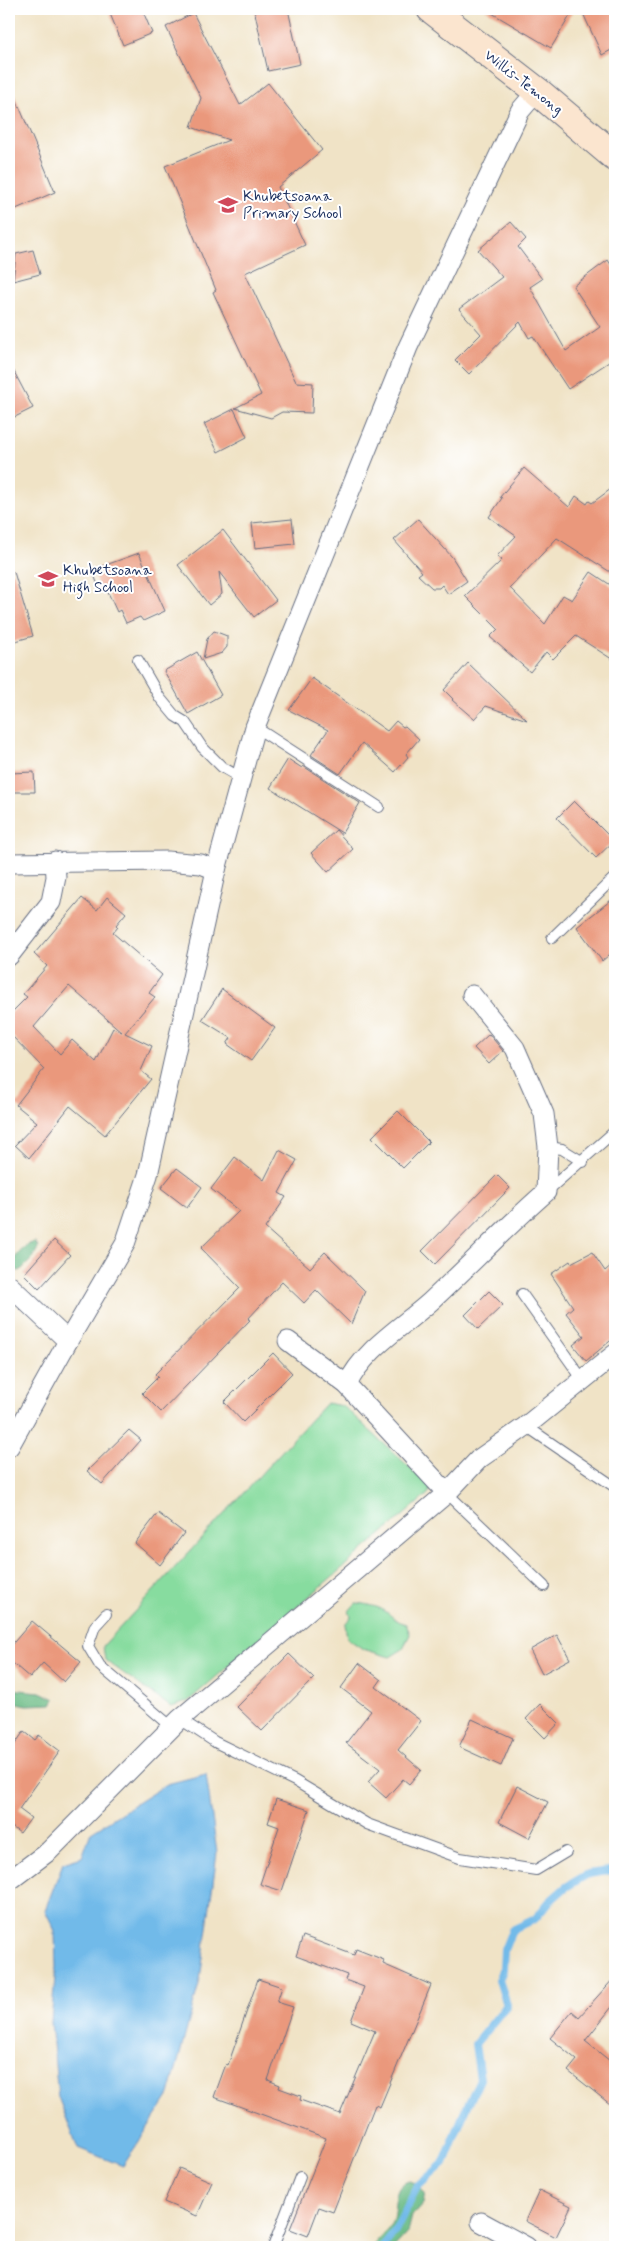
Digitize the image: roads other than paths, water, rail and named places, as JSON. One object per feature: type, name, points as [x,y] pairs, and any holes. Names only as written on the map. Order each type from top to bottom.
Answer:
[{"type":"main road","name":"Willis-Temong","points":[[431,9],[537,91],[615,157]]},
{"type":"street","points":[[9,1447],[125,1244],[148,1175],[216,870],[255,727],[408,347],[520,111],[537,91]]},
{"type":"street","points":[[9,956],[51,902],[56,877],[55,861]]},
{"type":"street","points":[[9,863],[167,861],[201,864],[216,870]]},
{"type":"street","points":[[347,1384],[353,1372],[365,1357],[430,1302],[546,1192],[548,1147],[544,1114],[515,1048],[472,995]]},
{"type":"street","points":[[9,1285],[68,1341]]},
{"type":"street","points":[[288,1341],[347,1384],[447,1493]]},
{"type":"street","points":[[9,1880],[48,1851],[176,1723],[447,1493],[479,1459],[526,1426],[615,1354]]},
{"type":"street","points":[[481,2222],[527,2247]]},
{"type":"lane","points":[[138,660],[160,698],[175,716],[185,722],[202,747],[222,767],[241,778]]},
{"type":"lane","points":[[255,727],[380,807]]},
{"type":"lane","points":[[552,938],[615,877]]},
{"type":"lane","points":[[546,1192],[583,1162],[615,1131]]},
{"type":"lane","points":[[548,1147],[562,1149],[583,1162]]},
{"type":"lane","points":[[522,1294],[582,1380]]},
{"type":"lane","points":[[526,1426],[615,1487]]},
{"type":"lane","points":[[447,1493],[544,1586]]},
{"type":"lane","points":[[106,1614],[95,1626],[88,1646],[100,1666],[176,1723],[294,1781],[367,1824],[460,1858],[536,1870],[566,1852]]},
{"type":"lane","points":[[273,2247],[300,2177]]},
{"type":"water","points":[[206,1774],[217,1853],[200,1980],[169,2095],[123,2166],[78,2148],[58,2097],[51,2022],[56,1967],[55,1931],[45,1910],[63,1863],[82,1857],[91,1832],[167,1784]]},
{"type":"waterway","points":[[382,2247],[395,2231],[417,2187],[444,2163],[480,2079],[475,2044],[507,2005],[499,1980],[503,1970],[504,1950],[512,1930],[535,1919],[549,1902],[566,1887],[588,1874],[615,1870]]},
{"type":"place","name":"Khubetsoana Primary School","points":[[228,205]]},
{"type":"place","name":"Khubetsoana High School","points":[[48,579]]}]
